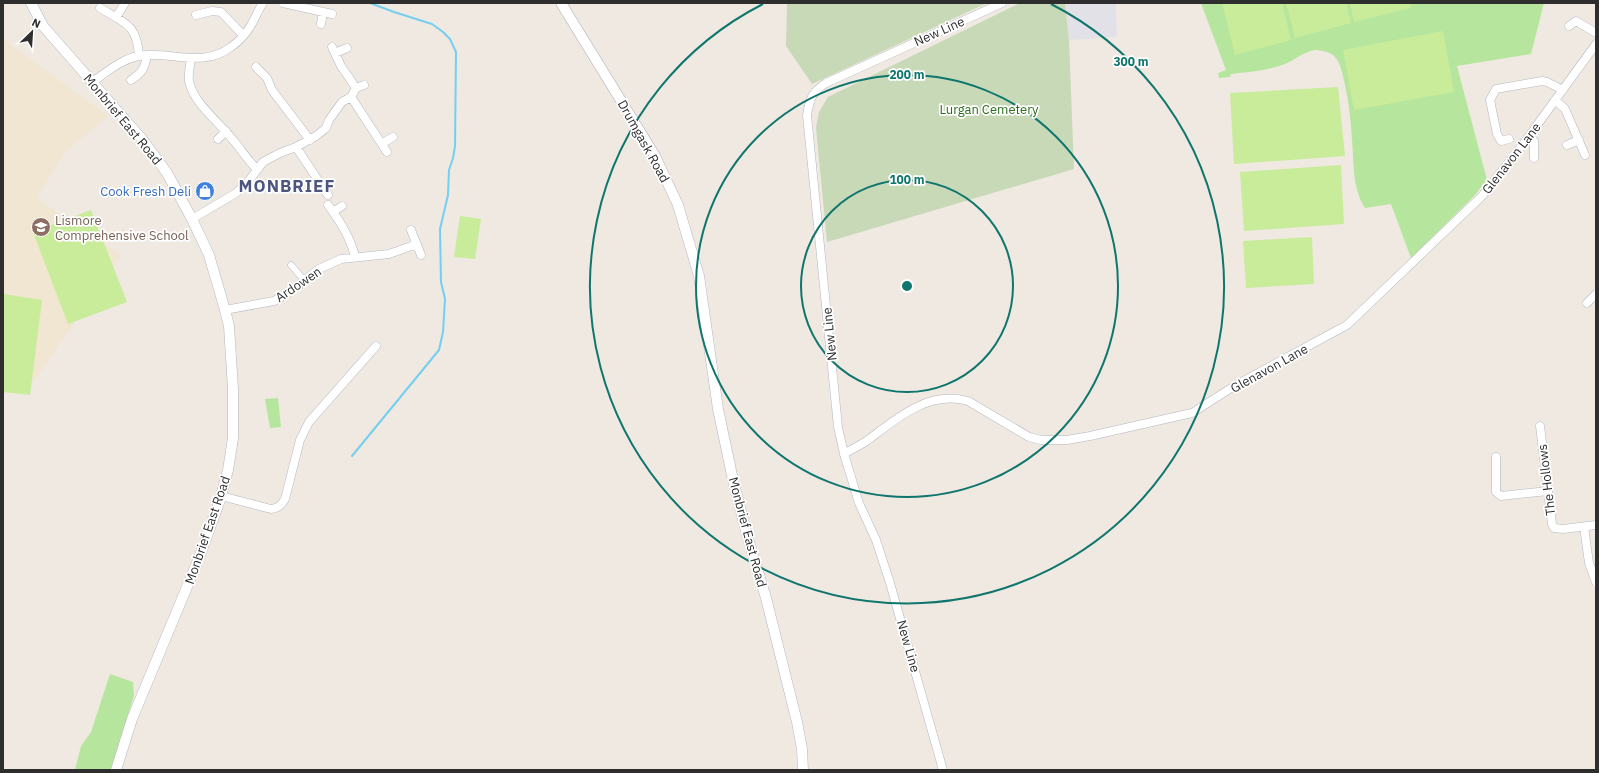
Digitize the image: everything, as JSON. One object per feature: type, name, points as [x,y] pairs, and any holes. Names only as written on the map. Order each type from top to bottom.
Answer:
[{"type":"street","name":"Monbrief East Road","points":[[31,3],[43,26],[142,139],[167,173],[192,219],[209,255],[225,310],[228,326],[232,368],[233,438],[228,470],[221,496],[182,600],[132,719],[116,770]]},
{"type":"street","points":[[116,18],[125,3]]},
{"type":"street","points":[[92,82],[116,65],[129,58],[143,56],[191,59],[212,56],[229,48],[250,28],[263,3]]},
{"type":"street","points":[[283,3],[332,14]]},
{"type":"street","name":"Drumgask Road","points":[[561,3],[655,156],[678,205],[702,291]]},
{"type":"street","name":"New Line","points":[[943,770],[890,583],[876,540],[859,503],[844,454],[838,427],[807,114],[810,101],[816,90],[826,82],[1002,3]]},
{"type":"street","points":[[100,8],[132,28],[143,56],[145,67],[140,74],[131,80]]},
{"type":"street","points":[[196,15],[212,11],[221,12],[243,35]]},
{"type":"street","points":[[321,24],[323,12]]},
{"type":"street","points":[[1569,26],[1576,21],[1596,33]]},
{"type":"street","name":"Glenavon Lane","points":[[844,454],[867,441],[889,423],[911,409],[947,399],[968,401],[1029,437],[1041,440],[1067,440],[1090,436],[1192,413],[1236,386],[1347,325],[1482,196],[1529,136],[1596,44]]},
{"type":"street","points":[[192,219],[236,192],[248,182],[263,162],[310,140],[326,128],[335,110],[360,87],[341,66],[334,50],[347,48]]},
{"type":"street","points":[[191,59],[188,80],[192,92],[226,132],[247,160],[257,169]]},
{"type":"street","points":[[256,67],[267,78],[272,90],[310,140]]},
{"type":"street","points":[[1509,139],[1501,141],[1497,134],[1490,100],[1496,89],[1542,81],[1562,90]]},
{"type":"street","points":[[350,97],[383,143],[387,152]]},
{"type":"street","points":[[1555,100],[1565,109],[1585,154]]},
{"type":"street","points":[[218,139],[226,132]]},
{"type":"street","points":[[1529,136],[1534,141],[1534,158]]},
{"type":"street","points":[[383,143],[393,137]]},
{"type":"street","points":[[1566,144],[1579,140]]},
{"type":"street","points":[[296,147],[328,195]]},
{"type":"street","points":[[342,206],[331,208],[345,230],[355,258]]},
{"type":"street","points":[[411,230],[421,254]]},
{"type":"street","name":"Ardowen","points":[[225,310],[274,301],[288,294],[304,280],[325,266],[341,259],[388,254],[416,244]]},
{"type":"street","points":[[291,265],[304,280]]},
{"type":"street","name":"Monbrief East Road","points":[[702,291],[718,409],[747,535],[766,598],[797,722],[802,749],[802,770]]},
{"type":"street","points":[[1587,303],[1596,294]]},
{"type":"street","points":[[221,496],[271,509],[282,505],[303,433],[309,422],[376,346]]},
{"type":"street","name":"The Hollows","points":[[1540,426],[1552,524],[1554,528],[1563,529],[1596,525]]},
{"type":"street","points":[[1496,457],[1496,492],[1498,495],[1501,496],[1548,491]]},
{"type":"street","points":[[1584,527],[1589,563],[1596,582]]},
{"type":"shaded area","points":[[1065,3],[1116,3],[1117,37],[1069,40]]},
{"type":"shaded area","name":"Lismore Comprehensive School","points":[[3,39],[108,116],[66,151],[36,198],[121,255],[32,384],[3,364]]},
{"type":"green space","points":[[787,3],[987,3],[812,84],[786,46]]},
{"type":"green space","name":"Lurgan Cemetery","points":[[1020,3],[1065,3],[1069,40],[1074,169],[827,242],[816,128],[819,112],[828,97]]},
{"type":"green space","points":[[1201,3],[1544,3],[1531,54],[1457,66],[1487,180],[1474,196],[1411,258],[1391,204],[1365,208],[1361,200],[1354,175],[1349,106],[1342,70],[1335,57],[1326,52],[1315,50],[1307,52],[1289,62],[1272,68],[1231,74],[1230,77],[1219,78],[1218,73],[1226,70]]},
{"type":"green space","points":[[1222,3],[1282,3],[1291,40],[1235,55]]},
{"type":"green space","points":[[1286,3],[1346,3],[1351,23],[1295,38]]},
{"type":"green space","points":[[1350,3],[1410,3],[1411,8],[1354,22]]},
{"type":"green space","points":[[1443,31],[1454,92],[1354,110],[1343,50]]},
{"type":"green space","points":[[1338,87],[1345,156],[1234,164],[1230,93]]},
{"type":"green space","points":[[1341,165],[1344,224],[1244,231],[1240,172]]},
{"type":"green space","points":[[91,210],[127,302],[68,324],[33,232]]},
{"type":"green space","points":[[460,216],[481,219],[475,259],[454,257]]},
{"type":"green space","points":[[1312,237],[1314,284],[1246,288],[1243,241]]},
{"type":"green space","points":[[3,294],[42,300],[30,395],[3,392]]},
{"type":"green space","points":[[278,398],[281,427],[270,428],[265,399]]},
{"type":"green space","points":[[110,674],[133,682],[134,695],[112,770],[75,770],[81,746],[91,732]]},
{"type":"waterway","points":[[352,456],[439,350],[443,332],[445,299],[441,282],[440,229],[448,195],[449,170],[455,146],[456,52],[450,39],[432,24],[370,3]]},
{"type":"place","name":"Cook Fresh Deli","points":[[205,191]]},
{"type":"place","name":"Lismore Comprehensive School","points":[[41,227]]},
{"type":"district","name":"MONBRIEF","points":[[287,186]]}]
